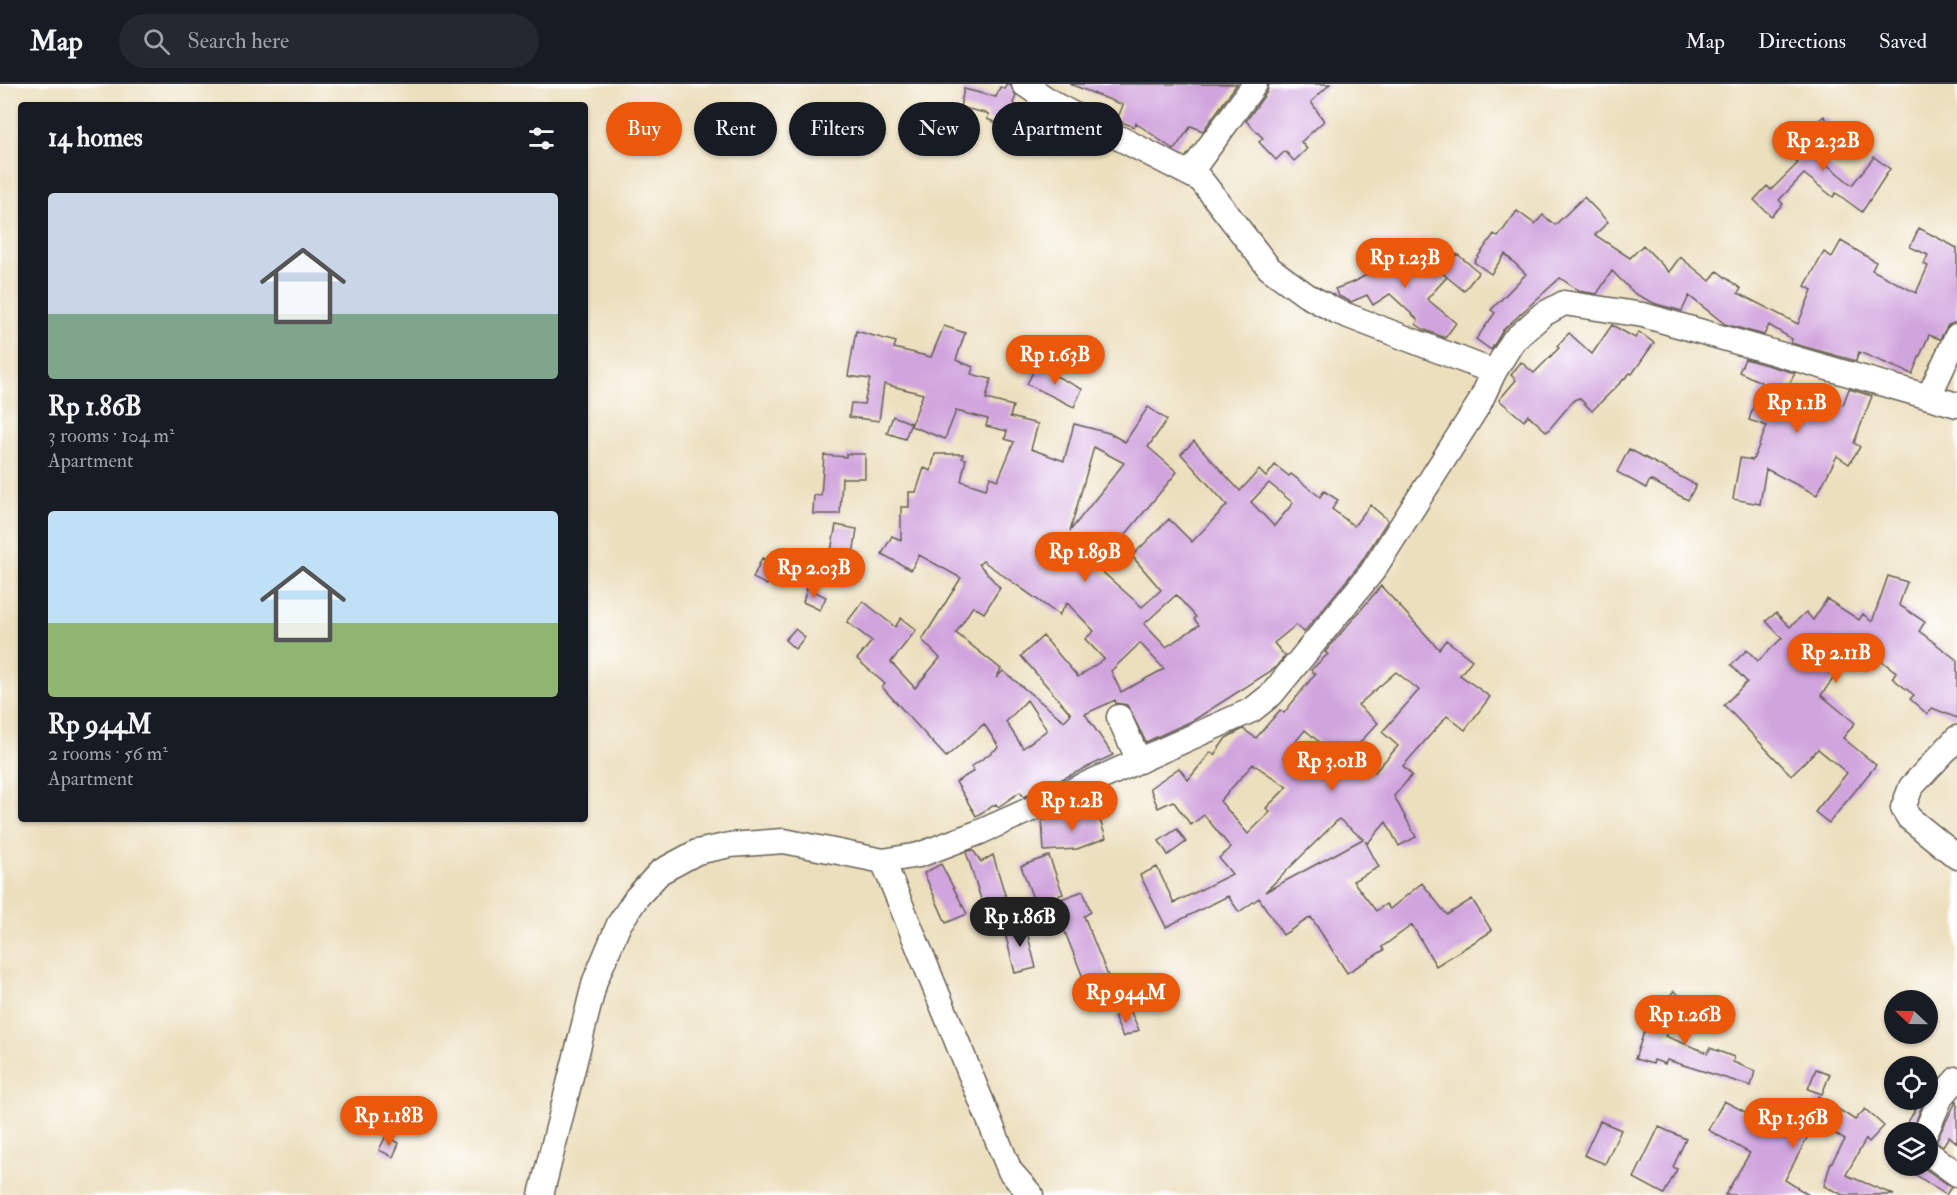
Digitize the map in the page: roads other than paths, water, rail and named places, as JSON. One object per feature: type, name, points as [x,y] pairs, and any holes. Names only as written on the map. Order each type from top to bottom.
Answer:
[{"type":"street","points":[[1024,84],[1057,105],[1201,180],[1269,268],[1306,295],[1338,312],[1494,372]]},
{"type":"street","points":[[1190,173],[1255,84]]},
{"type":"street","points":[[541,1195],[595,981],[619,924],[637,897],[660,872],[697,852],[730,845],[784,841],[884,861],[919,855],[980,832],[1252,710],[1272,694],[1371,573],[1479,404],[1494,372],[1513,342],[1542,315],[1564,303],[1643,315],[1957,405]]},
{"type":"street","points":[[1929,396],[1957,336]]},
{"type":"street","points":[[1119,717],[1139,761]]},
{"type":"street","points":[[1957,738],[1911,787],[1903,808],[1909,818],[1957,857]]},
{"type":"street","points":[[884,861],[1010,1171],[1031,1195]]},
{"type":"street","points":[[1930,1122],[1941,1097],[1957,1079]]},
{"type":"street","points":[[1938,1160],[1957,1174]]}]
